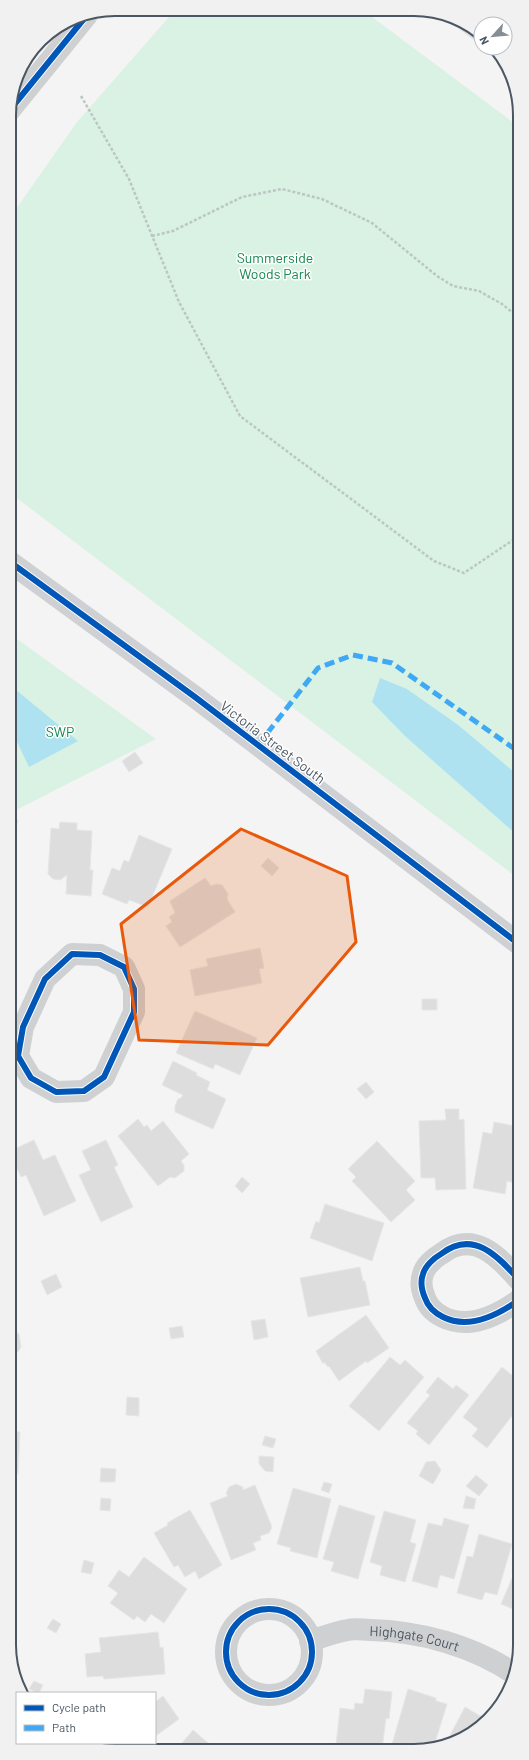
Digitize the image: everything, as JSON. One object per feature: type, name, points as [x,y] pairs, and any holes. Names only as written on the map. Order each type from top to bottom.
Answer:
[{"type":"main road","name":"Victoria Street South","points":[[16,566],[195,697],[513,939]]},
{"type":"street","points":[[17,101],[81,22]]},
{"type":"street","points":[[16,1051],[23,1027],[45,979],[72,954],[100,955],[124,967],[134,989],[134,1012],[104,1077],[84,1090],[56,1092],[31,1078],[16,1060]]},
{"type":"street","points":[[513,1273],[505,1264],[487,1249],[468,1243],[450,1246],[434,1259],[422,1274],[422,1289],[426,1303],[436,1314],[451,1321],[472,1322],[492,1317],[513,1304]]},
{"type":"street","name":"Highgate Court","points":[[310,1641],[350,1629],[390,1630],[422,1636],[466,1650],[509,1671]]},
{"type":"path","points":[[81,96],[129,179],[179,302],[240,416],[434,561],[464,573],[513,539]]},
{"type":"path","points":[[152,236],[174,231],[242,197],[282,189],[322,199],[372,223],[442,279],[453,286],[479,291],[502,304],[513,313]]},
{"type":"highlighted area","points":[[241,829],[347,876],[356,942],[268,1045],[139,1040],[121,924]]},
{"type":"green space","name":"Summerside Woods Park","points":[[170,16],[371,16],[513,122],[513,771],[457,724],[407,689],[406,737],[513,832],[513,874],[16,498],[16,209],[77,122]]},
{"type":"green space","name":"SWP","points":[[16,638],[156,739],[16,810]]},
{"type":"water","points":[[380,678],[407,689],[457,724],[513,771],[513,832],[406,737],[372,702]]},
{"type":"water","points":[[16,690],[78,741],[29,767],[16,740]]},
{"type":"building","points":[[452,24],[473,36],[473,39]]},
{"type":"building","points":[[135,752],[143,763],[129,772],[122,761]]},
{"type":"building","points":[[60,822],[77,823],[77,830],[92,831],[90,870],[93,870],[91,896],[66,894],[67,875],[60,880],[53,879],[48,874],[51,828],[59,829]]},
{"type":"building","points":[[139,835],[172,849],[148,907],[129,900],[127,904],[102,894],[112,868],[120,871],[124,860],[129,862]]},
{"type":"building","points":[[268,858],[279,868],[272,876],[261,866]]},
{"type":"building","points":[[205,878],[211,886],[216,884],[222,885],[228,894],[227,899],[235,912],[180,947],[166,926],[172,922],[169,917],[175,913],[170,901]]},
{"type":"building","points":[[260,948],[264,968],[259,969],[262,983],[195,996],[190,970],[208,966],[206,959]]},
{"type":"building","points":[[422,999],[437,999],[437,1010],[422,1010]]},
{"type":"building","points":[[195,1011],[257,1038],[240,1075],[215,1064],[213,1069],[176,1053]]},
{"type":"building","points":[[173,1061],[197,1073],[196,1075],[210,1082],[207,1090],[226,1099],[213,1129],[175,1112],[175,1106],[178,1099],[183,1095],[162,1085]]},
{"type":"building","points":[[366,1082],[374,1092],[366,1099],[357,1089]]},
{"type":"building","points":[[445,1109],[459,1109],[459,1120],[464,1119],[466,1189],[436,1190],[435,1178],[421,1178],[419,1121],[446,1120]]},
{"type":"building","points":[[138,1119],[144,1127],[147,1125],[151,1131],[163,1121],[189,1154],[181,1161],[184,1165],[184,1171],[175,1178],[170,1177],[158,1186],[118,1136]]},
{"type":"building","points":[[494,1122],[513,1126],[513,1182],[507,1181],[505,1194],[473,1188],[483,1132],[492,1134]]},
{"type":"building","points":[[34,1140],[43,1160],[55,1155],[76,1201],[44,1216],[26,1175],[21,1177],[16,1166],[16,1148]]},
{"type":"building","points":[[106,1140],[118,1165],[114,1167],[133,1207],[101,1222],[79,1175],[91,1170],[82,1151]]},
{"type":"building","points":[[377,1141],[415,1181],[406,1190],[415,1200],[391,1222],[352,1181],[356,1177],[348,1169]]},
{"type":"building","points":[[242,1177],[250,1184],[242,1193],[235,1186]]},
{"type":"building","points":[[325,1204],[384,1223],[372,1261],[310,1238],[316,1221],[319,1223]]},
{"type":"building","points":[[360,1267],[363,1281],[365,1281],[370,1305],[308,1317],[300,1278]]},
{"type":"building","points":[[56,1274],[62,1287],[47,1295],[41,1281]]},
{"type":"building","points":[[366,1315],[389,1348],[367,1363],[366,1361],[339,1381],[329,1366],[328,1367],[324,1362],[323,1364],[316,1351]]},
{"type":"building","points":[[265,1319],[268,1337],[254,1340],[251,1321]]},
{"type":"building","points":[[182,1326],[184,1337],[171,1339],[169,1328]]},
{"type":"building","points":[[16,1332],[19,1334],[21,1347],[18,1352],[16,1352]]},
{"type":"building","points":[[390,1357],[400,1365],[405,1360],[424,1377],[379,1431],[349,1406]]},
{"type":"building","points":[[502,1367],[513,1376],[513,1415],[487,1448],[472,1436],[478,1429],[463,1417]]},
{"type":"building","points":[[438,1377],[453,1389],[456,1385],[469,1395],[429,1445],[416,1434],[418,1431],[407,1423],[430,1395],[426,1392]]},
{"type":"building","points":[[127,1397],[139,1398],[139,1416],[126,1415]]},
{"type":"building","points":[[16,1432],[20,1432],[18,1474],[16,1474]]},
{"type":"building","points":[[265,1436],[276,1439],[273,1448],[262,1445]]},
{"type":"building","points":[[259,1456],[274,1457],[273,1472],[265,1471],[259,1464]]},
{"type":"building","points":[[435,1461],[441,1470],[433,1484],[419,1476],[426,1462]]},
{"type":"building","points":[[101,1468],[116,1469],[115,1482],[100,1482]]},
{"type":"building","points":[[476,1475],[488,1485],[479,1496],[466,1486]]},
{"type":"building","points":[[324,1482],[332,1484],[329,1493],[321,1490]]},
{"type":"building","points":[[236,1484],[243,1487],[243,1490],[255,1485],[272,1527],[269,1533],[260,1536],[261,1540],[253,1543],[256,1550],[231,1560],[210,1503],[228,1496],[226,1493],[229,1487]]},
{"type":"building","points":[[293,1488],[331,1499],[317,1558],[290,1551],[291,1548],[277,1544]]},
{"type":"building","points":[[466,1496],[476,1499],[474,1509],[463,1508]]},
{"type":"building","points":[[101,1498],[111,1499],[110,1511],[100,1510]]},
{"type":"building","points":[[339,1505],[375,1516],[358,1579],[331,1571],[334,1562],[323,1559]]},
{"type":"building","points":[[190,1510],[222,1565],[199,1579],[195,1571],[185,1577],[178,1565],[174,1567],[154,1533],[168,1525],[167,1523]]},
{"type":"building","points":[[384,1511],[416,1520],[410,1542],[416,1544],[405,1582],[380,1575],[382,1566],[370,1562]]},
{"type":"building","points":[[444,1518],[469,1525],[454,1579],[440,1575],[437,1588],[412,1581],[428,1523],[442,1526]]},
{"type":"building","points":[[479,1534],[512,1544],[497,1595],[485,1592],[482,1600],[457,1593],[467,1556],[473,1557]]},
{"type":"building","points":[[144,1557],[187,1589],[164,1623],[151,1614],[145,1622],[137,1616],[134,1620],[110,1603],[118,1593],[108,1586],[119,1570],[129,1577]]},
{"type":"building","points":[[84,1560],[94,1563],[91,1574],[81,1572]]},
{"type":"building","points":[[513,1578],[513,1609],[501,1604]]},
{"type":"building","points":[[53,1619],[61,1624],[56,1633],[47,1628]]},
{"type":"building","points":[[158,1632],[160,1648],[163,1647],[165,1674],[104,1679],[103,1676],[87,1677],[85,1654],[101,1652],[99,1638]]},
{"type":"building","points":[[34,1681],[43,1685],[40,1692],[29,1689]]},
{"type":"building","points":[[365,1689],[392,1692],[389,1719],[386,1718],[383,1744],[336,1744],[340,1708],[354,1710],[355,1703],[363,1704]]},
{"type":"building","points":[[408,1689],[436,1698],[436,1701],[447,1704],[435,1741],[414,1744],[392,1744]]},
{"type":"building","points":[[163,1696],[179,1719],[157,1735],[156,1734],[156,1701]]},
{"type":"building","points":[[465,1707],[481,1717],[463,1731],[449,1738]]},
{"type":"building","points":[[193,1730],[209,1744],[181,1744]]},
{"type":"marked path","points":[[258,745],[318,668],[353,655],[392,663],[513,748]]},
{"type":"cycle path","points":[[17,101],[81,22]]},
{"type":"cycle path","points":[[16,566],[195,697],[513,939]]},
{"type":"cycle path","points":[[72,954],[100,955],[124,967],[134,989],[134,1012],[104,1077],[84,1091],[56,1092],[31,1078],[18,1056],[23,1027],[45,979],[72,954]]},
{"type":"cycle path","points":[[513,1274],[494,1255],[474,1245],[464,1244],[453,1247],[438,1256],[428,1265],[422,1277],[422,1289],[426,1301],[430,1307],[443,1317],[453,1321],[463,1322],[483,1319],[513,1304]]},
{"type":"cycle path","points":[[269,1609],[285,1613],[299,1622],[308,1636],[312,1652],[308,1668],[299,1682],[285,1691],[269,1695],[253,1691],[239,1682],[230,1668],[226,1652],[230,1636],[239,1622],[253,1613],[269,1609]]}]
